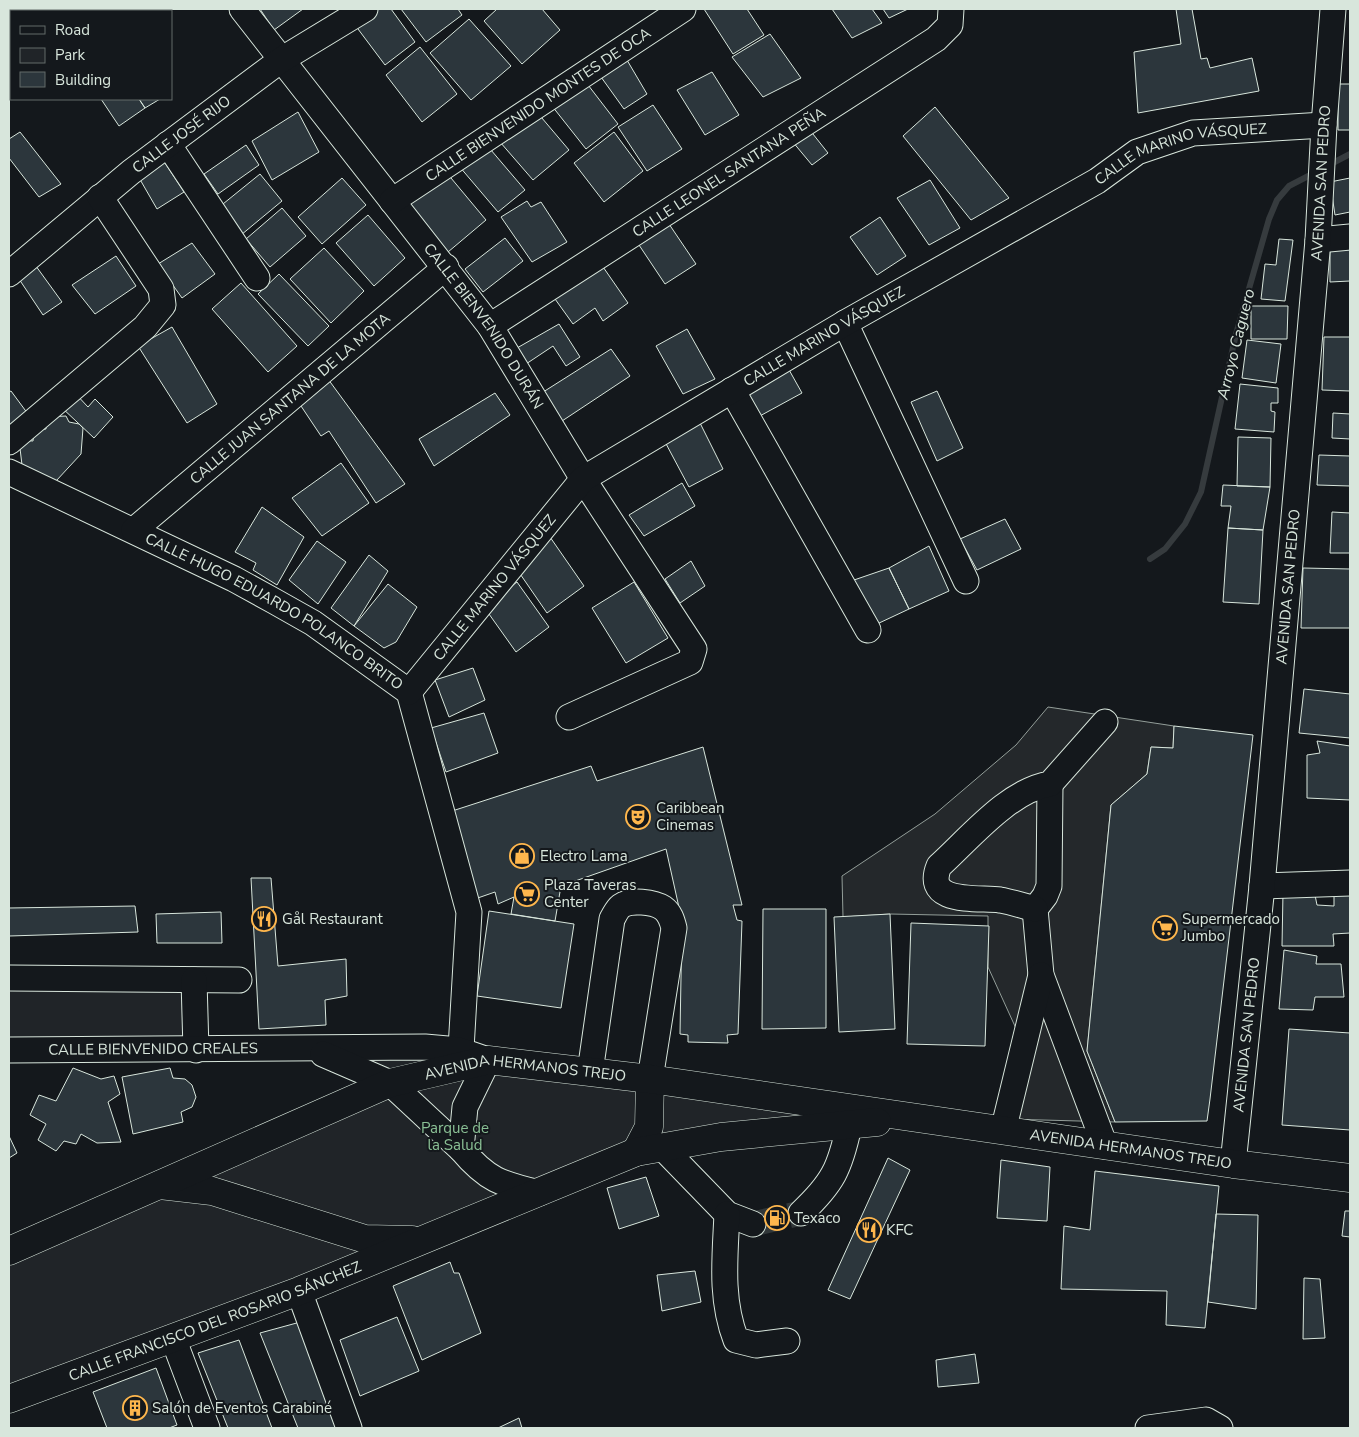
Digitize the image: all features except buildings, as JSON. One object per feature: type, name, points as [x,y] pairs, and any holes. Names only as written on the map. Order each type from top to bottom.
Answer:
[{"type":"main road","name":"AVENIDA HERMANOS TREJO","points":[[9,1251],[390,1083],[460,1058],[650,1079],[1105,1146],[1350,1178]]},
{"type":"main road","points":[[636,1152],[649,1127],[650,1079]]},
{"type":"main road","name":"AVENIDA HERMANOS TREJO","points":[[158,1185],[212,1191],[366,1238],[421,1240],[636,1152],[721,1137],[849,1126],[911,1118]]},
{"type":"main road","name":"CALLE FRANCISCO DEL ROSARIO SÁNCHEZ","points":[[9,1399],[299,1291],[421,1240]]},
{"type":"street","name":"CALLE BIENVENIDO DURÁN","points":[[242,9],[446,267],[490,326],[583,479],[694,649],[690,662],[569,717]]},
{"type":"street","name":"CALLE JOSÉ RIJO","points":[[9,274],[100,197],[168,144],[282,60],[365,9]]},
{"type":"street","name":"CALLE BIENVENIDO MONTES DE OCA","points":[[392,201],[684,9]]},
{"type":"street","name":"CALLE LEONEL SANTANA PEÑA","points":[[490,326],[936,39],[950,25],[951,9]]},
{"type":"street","name":"AVENIDA SAN PEDRO","points":[[1233,1164],[1262,886],[1318,240],[1333,9]]},
{"type":"street","name":"CALLE MARINO VÁSQUEZ","points":[[409,692],[583,479],[845,323],[1097,181],[1137,152],[1193,133],[1324,125]]},
{"type":"street","points":[[168,144],[257,278]]},
{"type":"street","points":[[9,442],[145,327],[163,305],[160,289],[100,197]]},
{"type":"street","points":[[1318,240],[1350,237]]},
{"type":"street","name":"CALLE JUAN SANTANA DE LA MOTA","points":[[134,530],[446,267]]},
{"type":"street","points":[[845,323],[966,581]]},
{"type":"street","points":[[732,390],[868,630]]},
{"type":"street","name":"CALLE HUGO EDUARDO POLANCO BRITO","points":[[9,472],[234,579],[305,619],[409,692],[469,912],[460,1058]]},
{"type":"street","points":[[1035,910],[1001,900],[952,897],[942,891],[936,884],[934,876],[939,866],[1016,796],[1037,786],[1050,784],[1105,722]]},
{"type":"street","points":[[1050,784],[1049,886],[1045,896],[1035,910],[1041,975],[1105,1146]]},
{"type":"street","points":[[1262,886],[1350,883]]},
{"type":"street","points":[[590,1072],[612,919],[618,909],[630,902],[658,905],[671,918],[674,928],[650,1079]]},
{"type":"street","points":[[1003,1131],[1041,975]]},
{"type":"street","points":[[9,978],[239,980]]},
{"type":"street","points":[[194,980],[196,1050]]},
{"type":"street","name":"CALLE BIENVENIDO CREALES","points":[[9,1050],[296,1050],[424,1047],[460,1058]]},
{"type":"street","name":"CALLE BIENVENIDO CREALES","points":[[296,1050],[322,1054],[351,1064],[390,1083],[461,1149],[477,1168],[502,1184],[539,1193]]},
{"type":"street","points":[[461,1149],[465,1107],[488,1060]]},
{"type":"street","points":[[801,1212],[821,1194],[841,1162],[849,1126]]},
{"type":"street","points":[[662,1147],[727,1214],[753,1224]]},
{"type":"street","points":[[727,1214],[723,1277],[727,1317],[736,1340],[756,1345],[787,1340]]},
{"type":"street","points":[[299,1291],[349,1428]]},
{"type":"street","points":[[173,1338],[206,1428]]},
{"type":"street","points":[[1148,1428],[1206,1420],[1220,1428]]},
{"type":"green space","points":[[9,978],[199,980],[196,1050],[9,1050]]},
{"type":"green space","name":"Parque de la Salud","points":[[424,1047],[911,1118],[636,1152],[9,1399],[9,1251],[390,1083],[322,1054]]},
{"type":"shaded area","points":[[1048,707],[1174,726],[1173,748],[1151,747],[1147,774],[1111,805],[1087,1051],[1115,1122],[1006,1119],[1024,1046],[988,967],[988,916],[890,914],[843,917],[842,876],[935,814],[1016,745]]},
{"type":"waterway","name":"Arroyo Caguero","points":[[1327,166],[1350,154]]},
{"type":"waterway","name":"Arroyo Caguero","points":[[1150,559],[1165,549],[1185,524],[1201,492],[1236,334],[1269,219],[1277,200],[1289,186],[1316,172]]},
{"type":"tunnel","points":[[753,1224],[801,1213]]},
{"type":"place","name":"Caribbean Cinemas","points":[[638,817]]},
{"type":"place","name":"Electro Lama","points":[[522,856]]},
{"type":"place","name":"Plaza Taveras Center","points":[[527,894]]},
{"type":"place","name":"Gål Restaurant","points":[[264,919]]},
{"type":"place","name":"Supermercado Jumbo","points":[[1165,928]]},
{"type":"place","name":"Texaco","points":[[777,1218]]},
{"type":"place","name":"KFC","points":[[869,1230]]},
{"type":"place","name":"Salón de Eventos Carabiné","points":[[135,1408]]}]
